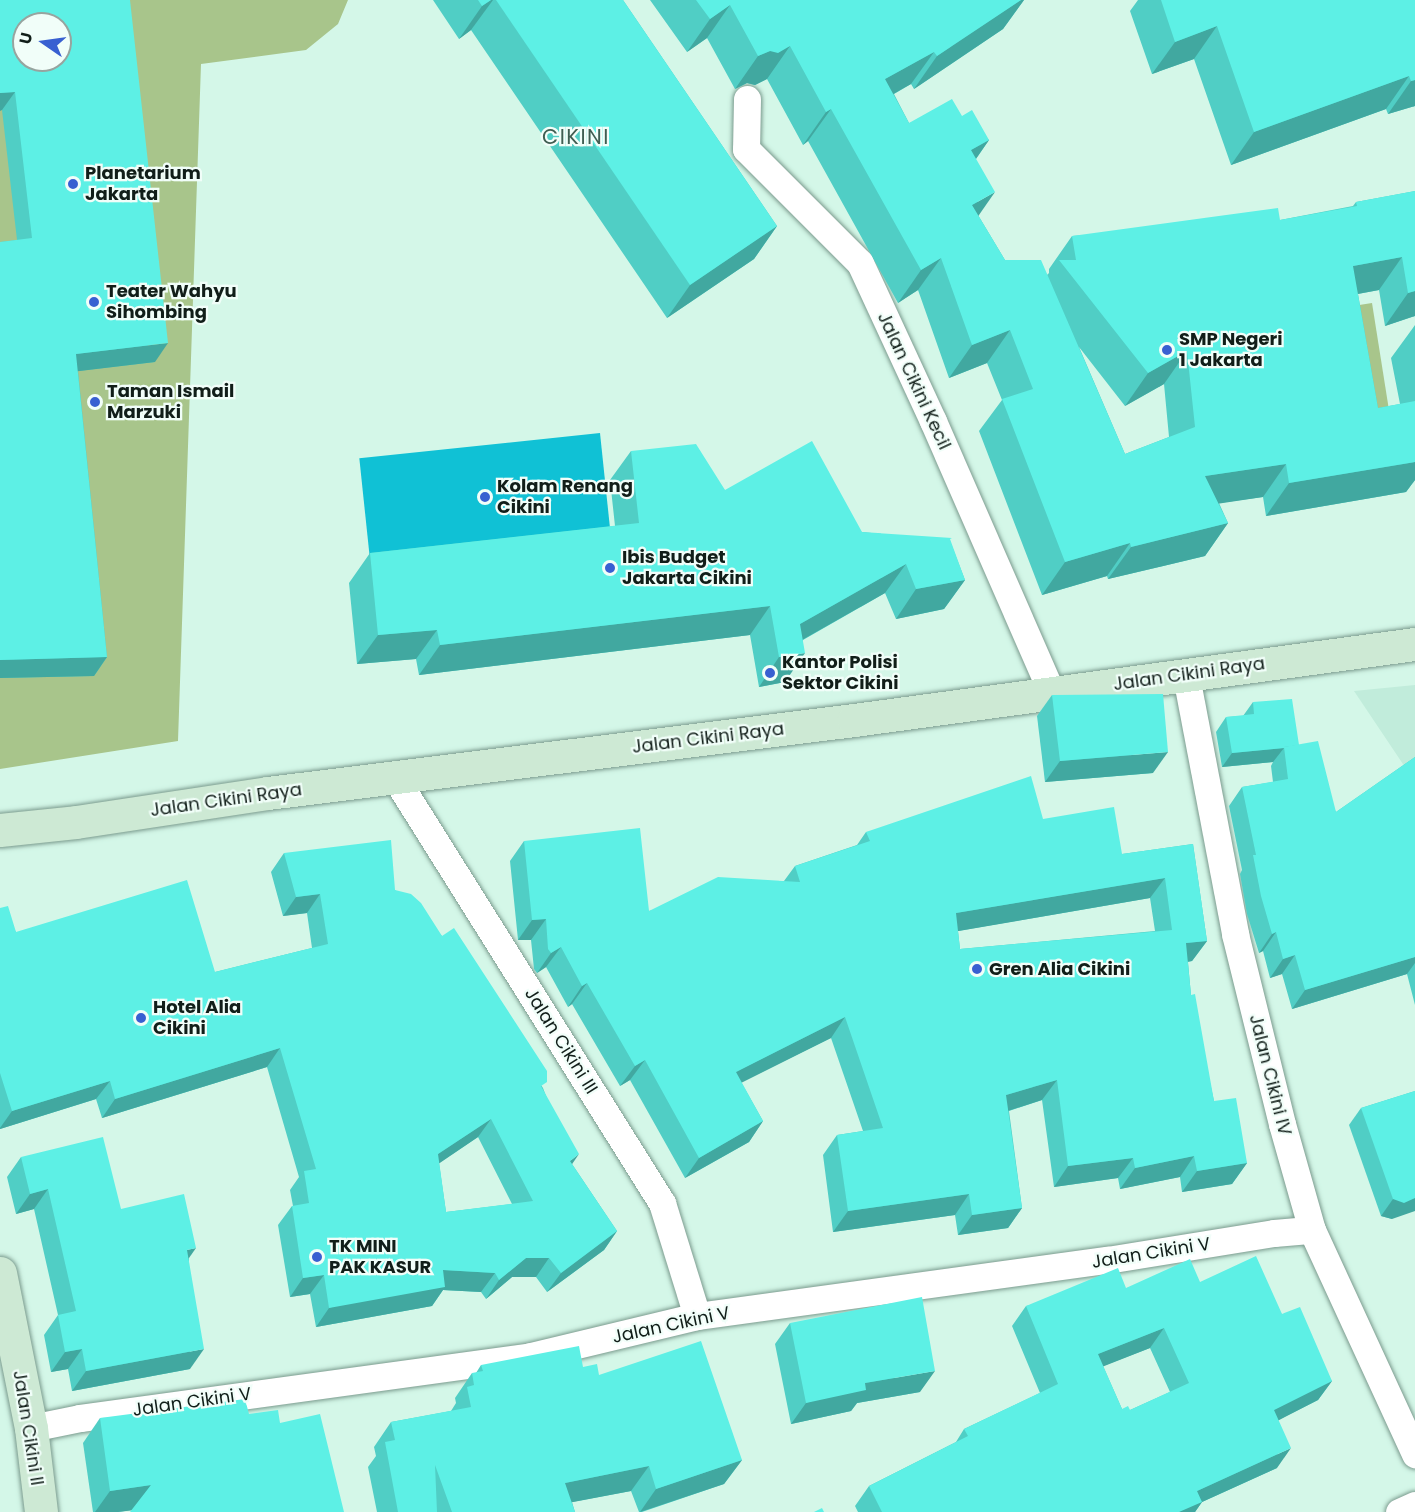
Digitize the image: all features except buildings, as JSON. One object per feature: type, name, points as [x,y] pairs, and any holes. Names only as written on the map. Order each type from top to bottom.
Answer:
[{"type":"main road","name":"Jalan Cikini Raya","points":[[0,830],[1186,676],[1415,644]]},
{"type":"main road","name":"Jalan Cikini II","points":[[0,1273],[31,1428],[41,1512]]},
{"type":"street","name":"Jalan Cikini Kecil","points":[[747,99],[745,148],[860,263],[933,421],[1052,693]]},
{"type":"street","name":"Jalan Cikini IV","points":[[1186,676],[1235,934],[1282,1124],[1312,1230],[1415,1454]]},
{"type":"street","name":"Jalan Cikini III","points":[[396,778],[662,1203],[697,1316]]},
{"type":"street","name":"Jalan Cikini V","points":[[31,1428],[80,1418],[531,1356],[697,1316],[1107,1260],[1274,1233],[1312,1230]]},
{"type":"street","points":[[1399,1512],[1415,1505]]},
{"type":"shaded area","points":[[1415,685],[1415,782],[1354,691]]},
{"type":"green space","name":"Taman Ismail Marzuki","points":[[0,0],[348,0],[338,24],[306,50],[201,64],[178,741],[0,769]]},
{"type":"green space","points":[[1372,303],[1390,414],[1361,418],[1343,308]]},
{"type":"water","name":"Kolam Renang Cikini","points":[[600,433],[611,534],[370,560],[359,458]]},
{"type":"place","name":"Planetarium Jakarta","points":[[73,184]]},
{"type":"place","name":"Teater Wahyu Sihombing","points":[[94,302]]},
{"type":"place","name":"SMP Negeri 1 Jakarta","points":[[1167,350]]},
{"type":"place","name":"Taman Ismail Marzuki","points":[[95,402]]},
{"type":"place","name":"Kolam Renang Cikini","points":[[485,497]]},
{"type":"place","name":"Ibis Budget Jakarta Cikini","points":[[610,568]]},
{"type":"place","name":"Kantor Polisi Sektor Cikini","points":[[770,673]]},
{"type":"place","name":"Gren Alia Cikini","points":[[977,969]]},
{"type":"place","name":"Hotel Alia Cikini","points":[[141,1018]]},
{"type":"place","name":"TK MINI PAK KASUR","points":[[317,1257]]},
{"type":"district","name":"CIKINI","points":[[576,137]]}]
